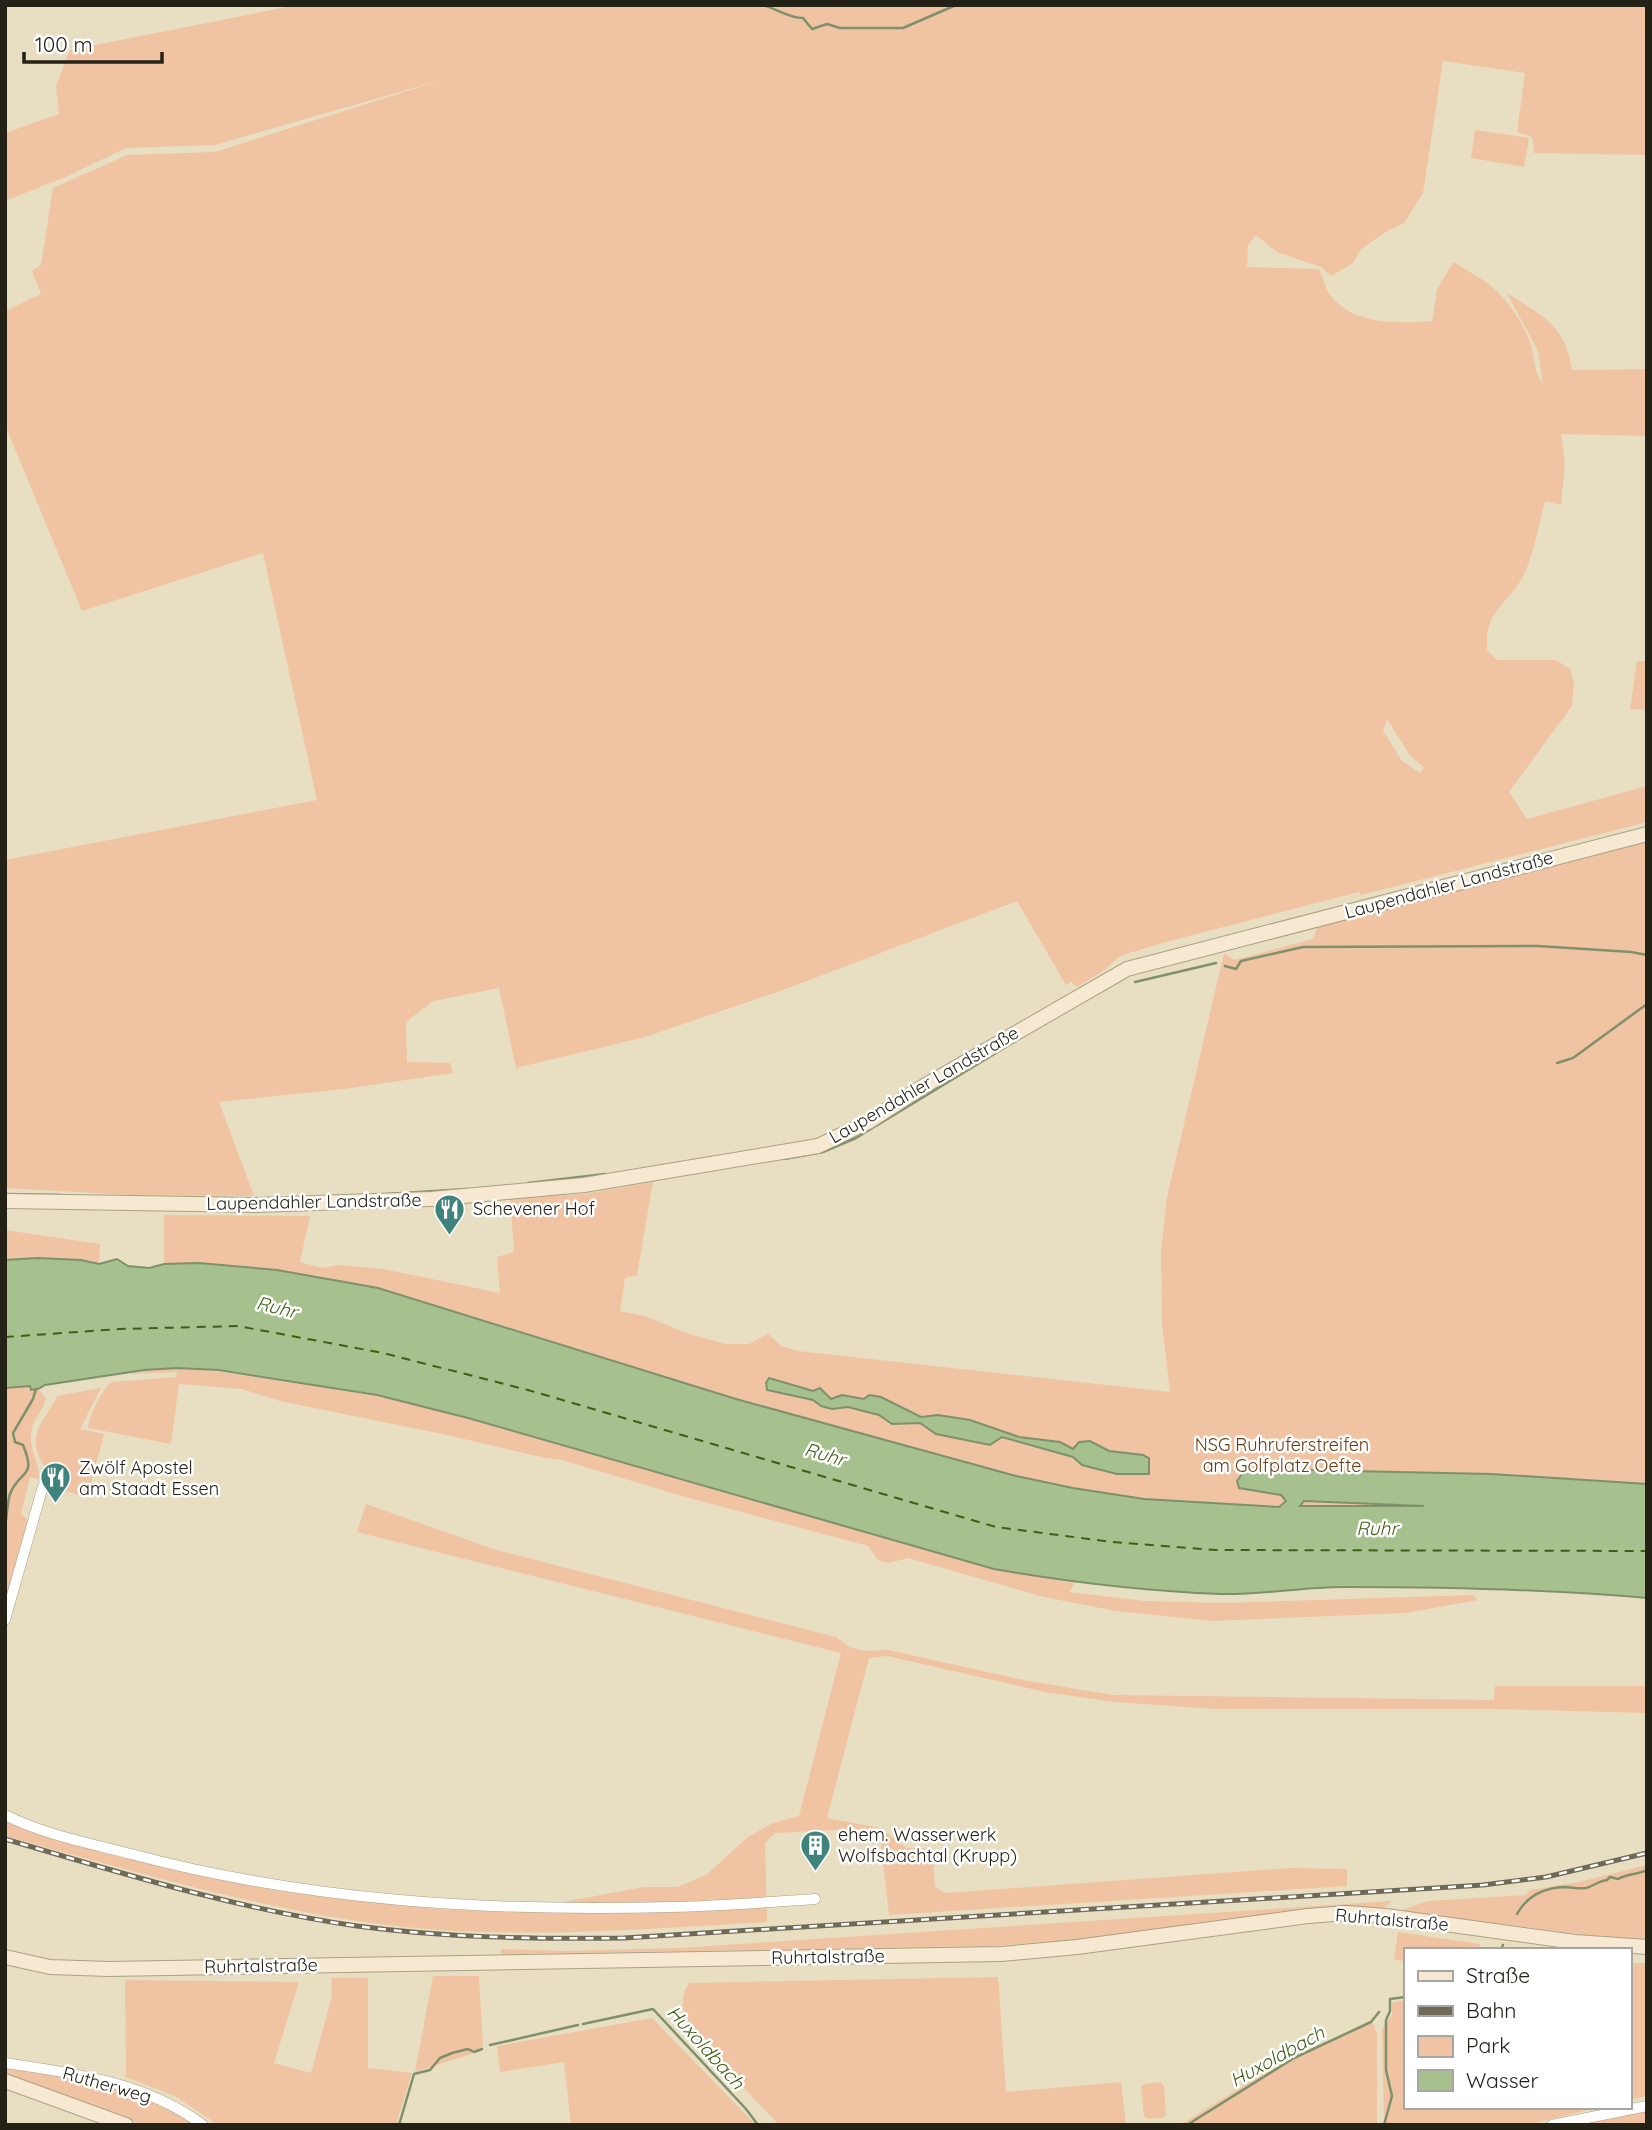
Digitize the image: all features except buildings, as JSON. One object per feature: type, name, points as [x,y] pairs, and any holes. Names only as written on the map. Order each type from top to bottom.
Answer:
[{"type":"main road","name":"Laupendahler Landstraße","points":[[5,1201],[257,1205],[421,1199],[584,1185],[808,1148],[838,1138],[868,1122],[924,1086],[1127,969],[1647,834]]},
{"type":"main road","name":"Ruhrtalstraße","points":[[5,1957],[50,1967],[109,1969],[1001,1954],[1347,1913],[1575,1942],[1647,1947]]},
{"type":"main road","points":[[5,2081],[127,2125]]},
{"type":"street","points":[[5,1620],[43,1486]]},
{"type":"street","points":[[5,1815],[29,1827],[170,1865],[338,1894],[425,1903],[509,1907],[673,1907],[815,1899]]},
{"type":"street","name":"Rutherweg","points":[[5,2063],[70,2072],[106,2081],[160,2100],[203,2125]]},
{"type":"street","points":[[1552,2125],[1647,2106]]},
{"type":"green space","points":[[297,5],[1647,5],[1647,155],[1534,153],[1532,137],[1517,132],[1525,73],[1443,61],[1423,193],[1404,223],[1360,250],[1353,263],[1331,276],[1321,267],[1277,252],[1256,235],[1248,245],[1247,267],[1319,269],[1327,290],[1336,302],[1347,310],[1374,320],[1404,322],[1432,321],[1437,290],[1453,262],[1493,288],[1514,312],[1529,340],[1543,385],[1538,351],[1507,293],[1542,316],[1558,332],[1569,355],[1572,370],[1647,369],[1647,436],[1561,434],[1565,464],[1561,505],[1545,501],[1528,566],[1494,615],[1487,636],[1487,650],[1497,660],[1556,660],[1570,669],[1574,682],[1572,706],[1509,792],[1527,819],[1647,786],[1647,822],[1162,943],[1120,956],[1103,971],[1077,987],[1071,982],[1066,985],[1017,901],[783,990],[645,1037],[516,1068],[499,988],[433,1001],[406,1022],[407,1062],[450,1063],[453,1073],[344,1089],[219,1102],[254,1196],[130,1195],[5,1188],[5,860],[317,800],[263,553],[82,611],[5,425],[5,311],[41,294],[32,271],[41,265],[53,188],[127,155],[215,152],[445,79],[215,145],[126,148],[68,176],[5,201],[5,133],[59,114],[56,86],[70,50]],"holes":[[[1387,719],[1410,755],[1424,768],[1420,773],[1402,761],[1383,731]]]},
{"type":"green space","points":[[1475,130],[1529,138],[1524,167],[1471,158]]},
{"type":"green space","points":[[1637,661],[1647,661],[1647,710],[1630,709]]},
{"type":"green space","name":"NSG Ruhruferstreifen am Golfplatz Oefte","points":[[1647,840],[1647,1495],[1427,1513],[1280,1512],[1144,1500],[1053,1487],[736,1400],[377,1288],[277,1270],[199,1263],[164,1264],[164,1215],[310,1216],[300,1262],[322,1268],[339,1265],[383,1269],[500,1293],[497,1257],[514,1252],[510,1198],[584,1194],[653,1182],[637,1275],[625,1278],[620,1311],[644,1316],[692,1335],[726,1344],[749,1344],[768,1334],[781,1346],[798,1351],[1170,1392],[1162,1324],[1161,1252],[1167,1197],[1224,953],[1234,960],[1313,939],[1318,926]]},
{"type":"green space","points":[[5,1230],[100,1244],[99,1264],[76,1260],[5,1260]]},
{"type":"green space","points":[[177,1368],[315,1386],[420,1405],[994,1569],[1075,1583],[1069,1592],[1145,1601],[1222,1603],[1473,1595],[1478,1600],[1405,1613],[1212,1621],[1116,1611],[1044,1597],[908,1558],[889,1563],[879,1561],[868,1546],[682,1496],[562,1460],[280,1401],[242,1389],[179,1384],[171,1444],[88,1428],[96,1403],[111,1382],[176,1377],[177,1372],[132,1372]]},
{"type":"green space","points":[[30,1386],[32,1389],[38,1389],[46,1398],[31,1434],[39,1479],[30,1477],[21,1514],[31,1523],[5,1612],[5,1388]]},
{"type":"green space","points":[[101,1388],[80,1429],[104,1434],[87,1498],[48,1485],[48,1474],[38,1454],[36,1437],[57,1396]]},
{"type":"green space","points":[[366,1504],[496,1550],[836,1637],[849,1647],[864,1651],[888,1650],[1028,1681],[1113,1695],[1494,1700],[1495,1686],[1647,1686],[1647,1713],[1496,1709],[1214,1709],[1115,1702],[1045,1692],[887,1656],[869,1658],[827,1818],[880,1828],[907,1848],[932,1849],[935,1887],[946,1893],[1289,1868],[1347,1869],[1347,1886],[889,1915],[879,1828],[775,1833],[765,1843],[767,1922],[572,1932],[455,1931],[398,1926],[284,1908],[172,1882],[5,1836],[5,1821],[38,1834],[169,1869],[278,1891],[438,1909],[508,1912],[644,1887],[678,1887],[706,1875],[748,1837],[773,1823],[799,1816],[841,1653],[357,1532]]},
{"type":"green space","points":[[1647,1865],[1647,1939],[1602,1937],[1399,1911],[1428,1901],[1525,1895],[1530,1890],[1579,1882]]},
{"type":"green space","points":[[1392,1901],[1381,1910],[1281,1915],[1070,1940],[990,1946],[501,1954],[501,1949],[565,1951],[679,1948]]},
{"type":"green space","points":[[1398,1932],[1480,1944],[1479,1948],[1404,1948],[1404,1961],[1394,1960]]},
{"type":"green space","points":[[1631,1963],[1647,1963],[1647,2096],[1631,2100]]},
{"type":"green space","points":[[433,1976],[479,1976],[483,2046],[471,2054],[415,2072]]},
{"type":"green space","points":[[998,1977],[1006,2092],[1121,2082],[1126,2125],[779,2125],[691,2032],[683,2008],[689,1983]]},
{"type":"green space","points":[[331,1978],[368,1978],[368,2068],[412,2073],[396,2125],[218,2125],[175,2096],[126,2077],[125,1980],[299,1982],[274,2063],[311,2073],[332,1996]]},
{"type":"green space","points":[[1404,2000],[1404,2109],[1591,2109],[1528,2125],[1384,2125],[1382,2029],[1392,2015],[1392,2003]]},
{"type":"green space","points":[[652,2018],[756,2125],[571,2125],[564,2062],[500,2072],[497,2046]]},
{"type":"green space","points":[[1372,2022],[1377,2034],[1377,2125],[1180,2125],[1261,2075]]},
{"type":"green space","points":[[5,2068],[104,2085],[172,2111],[196,2125],[141,2125],[123,2115],[5,2075]]},
{"type":"green space","points":[[1160,2082],[1164,2086],[1166,2115],[1163,2118],[1148,2119],[1144,2116],[1141,2087],[1144,2084]]},
{"type":"green space","points":[[1647,2109],[1647,2125],[1570,2125]]},
{"type":"water","name":"Ruhr","points":[[38,1258],[81,1260],[99,1264],[117,1259],[128,1266],[149,1268],[164,1264],[199,1263],[277,1270],[378,1288],[736,1399],[1016,1476],[1144,1499],[1279,1507],[1286,1501],[1281,1495],[1239,1488],[1237,1481],[1242,1474],[1256,1469],[1491,1474],[1647,1484],[1647,1598],[1419,1587],[1328,1587],[1221,1594],[1078,1582],[994,1569],[468,1418],[377,1395],[218,1370],[177,1368],[144,1370],[45,1385],[31,1390],[30,1386],[5,1388],[5,1260]],"holes":[[[1304,1501],[1424,1506],[1300,1506]]]},
{"type":"water","points":[[769,1378],[813,1391],[820,1388],[831,1399],[842,1395],[864,1399],[869,1395],[881,1397],[921,1417],[938,1415],[970,1420],[1019,1437],[1060,1442],[1073,1449],[1079,1442],[1090,1441],[1109,1451],[1149,1458],[1149,1474],[1117,1474],[1082,1465],[1073,1457],[1002,1437],[990,1445],[936,1434],[920,1423],[892,1424],[879,1415],[848,1407],[832,1409],[813,1400],[767,1390],[766,1383]]},
{"type":"waterway","points":[[762,5],[803,18],[812,29],[827,24],[840,28],[903,28],[956,5]]},
{"type":"waterway","points":[[1225,966],[1236,969],[1241,961],[1303,947],[1538,946],[1647,955]]},
{"type":"waterway","points":[[1135,982],[1216,963]]},
{"type":"waterway","points":[[1557,1063],[1573,1058],[1647,1004]]},
{"type":"waterway","points":[[784,1159],[823,1152],[856,1138],[1019,1039]]},
{"type":"waterway","points":[[528,1183],[605,1174]]},
{"type":"waterway","points":[[386,1194],[467,1189]]},
{"type":"waterway","points":[[5,1194],[61,1195]]},
{"type":"waterway","points":[[5,1527],[10,1494],[28,1469],[23,1445],[15,1442],[13,1433],[36,1389]]},
{"type":"waterway","points":[[1517,1914],[1526,1902],[1543,1891],[1564,1887],[1586,1888],[1610,1877],[1618,1879],[1647,1870]]},
{"type":"waterway","points":[[1384,2125],[1392,2096],[1386,2070],[1386,2020],[1390,2011],[1390,1999],[1404,1997]]},
{"type":"waterway","name":"Huxoldbach","points":[[583,2024],[653,2009],[758,2125]]},
{"type":"waterway","name":"Huxoldbach","points":[[1187,2125],[1294,2058],[1371,2022],[1379,2012]]},
{"type":"waterway","name":"Huxoldbach","points":[[490,2045],[578,2025]]},
{"type":"waterway","name":"Huxoldbach","points":[[399,2125],[414,2074],[430,2070],[440,2058],[452,2053],[482,2049]]},
{"type":"ferry route","points":[[5,1337],[120,1329],[238,1326],[383,1353],[528,1390],[996,1527],[1112,1542],[1216,1550],[1647,1551]]},
{"type":"railway","points":[[5,1839],[179,1889],[312,1919],[424,1933],[557,1938],[624,1938],[1483,1885],[1546,1877],[1647,1853]]},
{"type":"place","name":"Schevener Hof","points":[[450,1236]]},
{"type":"place","name":"Zwölf Apostel am Staadt Essen","points":[[56,1505]]},
{"type":"place","name":"ehem. Wasserwerk Wolfsbachtal (Krupp)","points":[[815,1872]]}]
